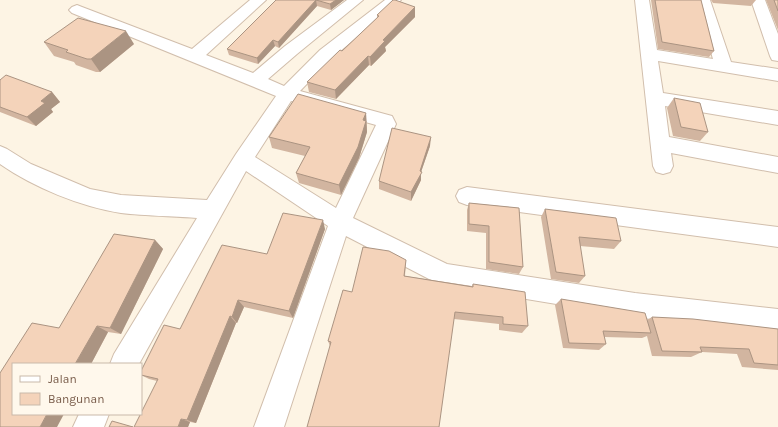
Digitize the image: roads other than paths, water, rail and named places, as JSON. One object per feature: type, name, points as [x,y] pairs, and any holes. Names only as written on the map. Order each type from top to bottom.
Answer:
[{"type":"street","points":[[194,56],[259,0]]},
{"type":"street","points":[[254,82],[291,50],[356,0]]},
{"type":"street","points":[[125,363],[243,159],[287,94],[302,76],[326,54],[394,0]]},
{"type":"street","points":[[642,0],[663,166]]},
{"type":"street","points":[[703,0],[724,66]]},
{"type":"street","points":[[758,0],[778,56]]},
{"type":"street","points":[[77,10],[287,94],[385,121],[386,124],[340,222],[269,427]]},
{"type":"street","points":[[648,54],[778,75]]},
{"type":"street","points":[[654,98],[778,118]]},
{"type":"street","points":[[660,143],[778,165]]},
{"type":"street","points":[[0,154],[24,170],[87,198],[121,204],[214,210]]},
{"type":"street","points":[[243,159],[340,222],[436,271],[447,275],[635,306],[778,322]]},
{"type":"street","points":[[467,196],[778,237]]},
{"type":"street","points":[[88,427],[94,415]]}]
